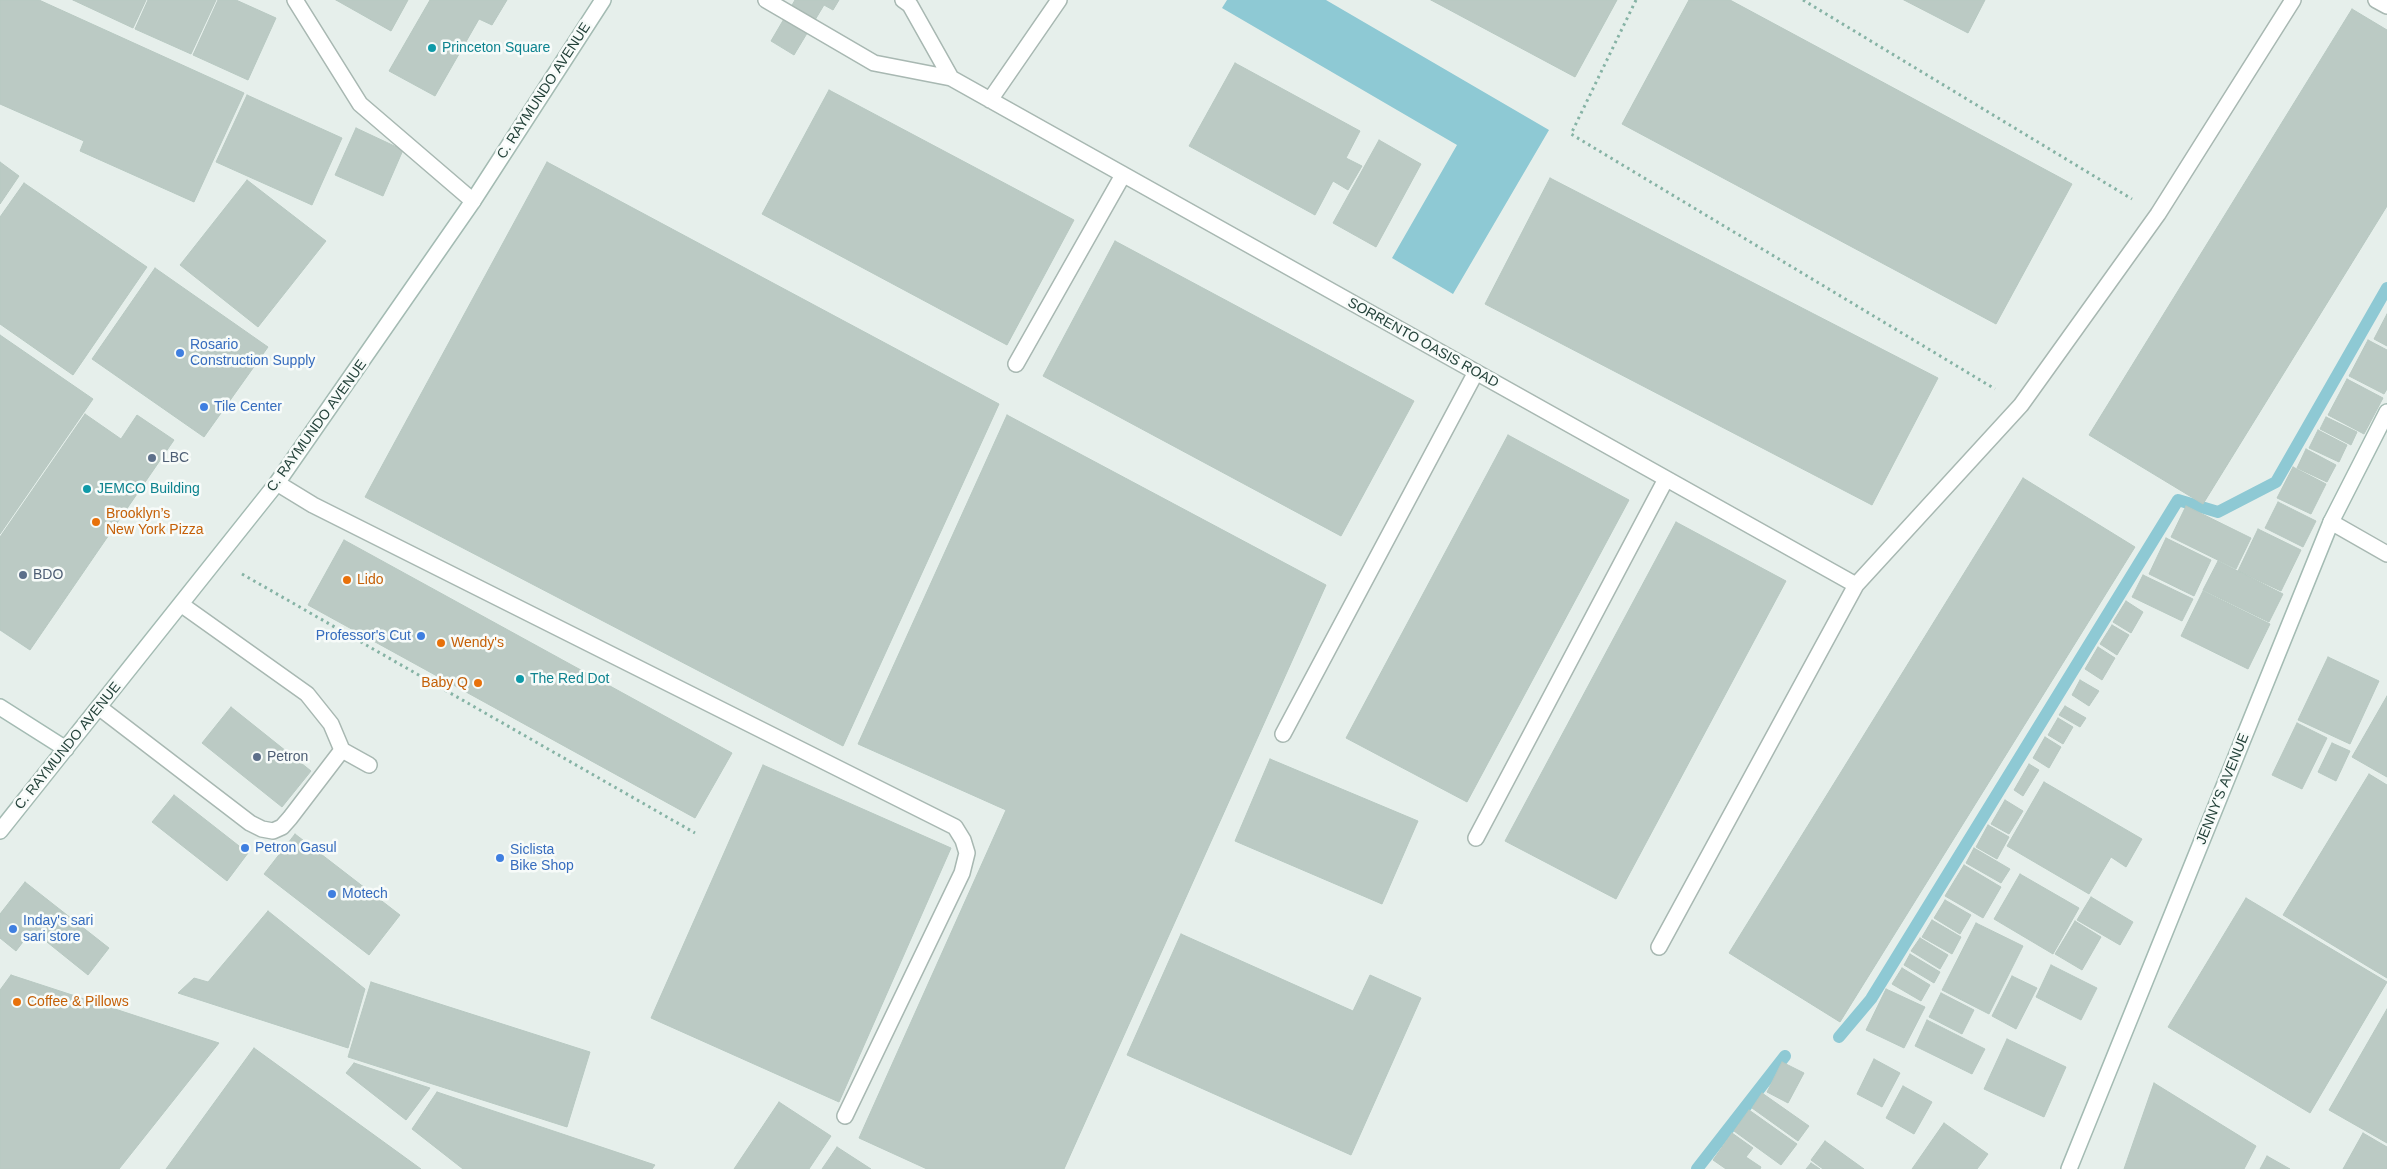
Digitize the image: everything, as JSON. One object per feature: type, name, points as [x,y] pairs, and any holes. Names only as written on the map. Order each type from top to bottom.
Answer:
[{"type":"street","points":[[295,0],[360,104],[473,201]]},
{"type":"street","name":"C. RAYMUNDO AVENUE","points":[[0,831],[182,605],[277,483],[473,201],[603,0]]},
{"type":"street","name":"SORRENTO OASIS ROAD","points":[[766,0],[874,63],[951,78],[1856,585]]},
{"type":"street","points":[[903,0],[910,5],[951,78]]},
{"type":"street","points":[[990,100],[1059,0]]},
{"type":"street","points":[[1660,947],[1856,585],[2021,405],[2158,214],[2293,0]]},
{"type":"street","points":[[2376,0],[2387,6]]},
{"type":"street","points":[[1016,364],[1123,175]]},
{"type":"street","points":[[1283,734],[1476,372]]},
{"type":"street","name":"JENNY'S AVENUE","points":[[2068,1169],[2331,522],[2387,412]]},
{"type":"street","points":[[1476,838],[1666,479]]},
{"type":"street","points":[[277,483],[322,510],[955,827],[963,840],[967,853],[962,873],[845,1116]]},
{"type":"street","points":[[2331,522],[2387,554]]},
{"type":"street","points":[[182,605],[307,694],[331,724],[342,750],[370,765]]},
{"type":"street","points":[[0,707],[66,749]]},
{"type":"street","points":[[100,708],[214,798],[262,829],[273,831],[282,827],[342,750]]},
{"type":"path","points":[[1636,0],[1571,134],[2021,405]]},
{"type":"path","points":[[1803,0],[2158,214]]},
{"type":"path","points":[[217,560],[695,833]]},
{"type":"water","points":[[1227,0],[1326,0],[1549,130],[1453,294],[1392,258],[1457,145],[1222,8]]},
{"type":"building","points":[[0,0],[39,0],[244,93],[194,202],[80,151],[84,141],[0,104]]},
{"type":"building","points":[[73,0],[146,0],[133,28]]},
{"type":"building","points":[[148,0],[216,0],[191,54],[135,29]]},
{"type":"building","points":[[218,0],[236,0],[276,18],[248,80],[193,55]]},
{"type":"building","points":[[336,0],[408,0],[391,31]]},
{"type":"building","name":"Princeton Square","points":[[430,0],[507,0],[492,25],[479,19],[435,96],[389,71]]},
{"type":"building","points":[[795,0],[839,0],[833,10],[824,5],[794,55],[771,41]]},
{"type":"building","points":[[1431,0],[1617,0],[1575,77]]},
{"type":"building","points":[[1689,0],[1730,0],[2072,184],[1996,324],[1622,124]]},
{"type":"building","points":[[1904,0],[1985,0],[1968,33]]},
{"type":"building","points":[[2352,9],[2387,30],[2387,206],[2203,504],[2089,435]]},
{"type":"building","points":[[1235,63],[1360,131],[1346,158],[1362,166],[1348,190],[1333,181],[1315,215],[1189,146]]},
{"type":"building","points":[[829,90],[1074,220],[1007,345],[762,214]]},
{"type":"building","points":[[247,95],[342,138],[312,205],[216,162]]},
{"type":"building","points":[[356,128],[403,150],[383,196],[335,175]]},
{"type":"building","points":[[1379,140],[1421,164],[1376,247],[1333,223]]},
{"type":"building","points":[[0,162],[19,176],[0,204]]},
{"type":"building","points":[[547,162],[999,404],[843,746],[365,497]]},
{"type":"building","points":[[1550,178],[1938,378],[1872,505],[1485,304]]},
{"type":"building","points":[[247,180],[326,241],[258,327],[180,265]]},
{"type":"building","points":[[24,183],[147,267],[73,375],[0,324],[0,217]]},
{"type":"building","points":[[1115,241],[1414,401],[1341,536],[1043,376]]},
{"type":"building","name":"Rosario Construction Supply","points":[[155,268],[268,347],[204,437],[92,359]]},
{"type":"building","points":[[2387,314],[2387,346],[2374,339]]},
{"type":"building","points":[[0,335],[93,399],[0,534]]},
{"type":"building","points":[[2368,340],[2387,350],[2387,389],[2384,394],[2349,376]]},
{"type":"building","points":[[2347,379],[2383,398],[2364,434],[2328,415]]},
{"type":"building","name":"JEMCO Building","points":[[85,414],[121,439],[137,415],[174,440],[30,650],[0,630],[0,537]]},
{"type":"building","points":[[1007,415],[1326,585],[1064,1169],[927,1169],[859,1138],[1006,810],[858,744]]},
{"type":"building","points":[[2326,417],[2357,432],[2351,445],[2320,429]]},
{"type":"building","points":[[2318,430],[2347,445],[2339,462],[2309,448]]},
{"type":"building","points":[[1508,435],[1629,500],[1467,802],[1346,738]]},
{"type":"building","points":[[2306,449],[2336,465],[2327,482],[2297,468]]},
{"type":"building","points":[[2293,467],[2326,484],[2311,514],[2277,498]]},
{"type":"building","points":[[2023,478],[2135,547],[1840,1022],[1729,953]]},
{"type":"building","points":[[2278,502],[2316,521],[2303,547],[2265,528]]},
{"type":"building","points":[[2186,506],[2251,538],[2236,569],[2171,537]]},
{"type":"building","points":[[1676,522],[1786,581],[1616,899],[1505,841]]},
{"type":"building","points":[[2258,529],[2301,550],[2281,591],[2238,571]]},
{"type":"building","points":[[2166,538],[2211,560],[2194,596],[2149,574]]},
{"type":"building","name":"The Red Dot","points":[[344,540],[732,753],[695,818],[308,605]]},
{"type":"building","points":[[2218,561],[2283,594],[2269,622],[2203,590]]},
{"type":"building","points":[[2143,575],[2193,599],[2182,621],[2132,597]]},
{"type":"building","points":[[2203,591],[2270,624],[2248,669],[2181,636]]},
{"type":"building","points":[[2126,601],[2143,612],[2131,633],[2113,622]]},
{"type":"building","points":[[2112,625],[2129,635],[2117,655],[2100,644]]},
{"type":"building","points":[[2098,647],[2115,658],[2102,680],[2085,669]]},
{"type":"building","points":[[2328,657],[2379,681],[2350,744],[2298,720]]},
{"type":"building","points":[[2080,680],[2099,691],[2089,706],[2072,695]]},
{"type":"building","points":[[2387,696],[2387,777],[2352,757]]},
{"type":"building","points":[[2065,706],[2086,718],[2080,727],[2059,715]]},
{"type":"building","name":"Petron","points":[[231,707],[311,771],[282,807],[202,743]]},
{"type":"building","points":[[2058,718],[2073,727],[2063,744],[2048,735]]},
{"type":"building","points":[[2297,723],[2327,738],[2302,789],[2272,775]]},
{"type":"building","points":[[2045,737],[2061,747],[2049,768],[2033,758]]},
{"type":"building","points":[[2332,743],[2350,751],[2336,781],[2318,772]]},
{"type":"building","points":[[1270,759],[1418,821],[1382,904],[1235,841]]},
{"type":"building","points":[[2029,764],[2039,770],[2023,796],[2014,790]]},
{"type":"building","points":[[763,765],[951,848],[839,1102],[651,1018]]},
{"type":"building","points":[[2369,774],[2387,785],[2387,978],[2283,915]]},
{"type":"building","points":[[2044,782],[2142,839],[2126,867],[2111,857],[2089,894],[2007,846]]},
{"type":"building","points":[[174,795],[248,853],[227,881],[152,822]]},
{"type":"building","points":[[2005,800],[2023,811],[2009,834],[1991,824]]},
{"type":"building","points":[[1988,825],[2009,837],[1997,859],[1976,847]]},
{"type":"building","name":"Motech","points":[[295,834],[400,915],[369,955],[264,874]]},
{"type":"building","points":[[1974,848],[2010,869],[2001,883],[1966,863]]},
{"type":"building","points":[[1964,865],[2001,887],[1983,918],[1945,896]]},
{"type":"building","points":[[2020,874],[2079,908],[2053,954],[1994,919]]},
{"type":"building","points":[[25,882],[109,948],[88,975],[32,930],[16,951],[0,938],[0,914]]},
{"type":"building","points":[[2091,897],[2133,922],[2120,945],[2077,920]]},
{"type":"building","points":[[2246,898],[2387,982],[2310,1113],[2168,1027]]},
{"type":"building","points":[[1945,900],[1971,915],[1960,934],[1934,918]]},
{"type":"building","points":[[268,911],[365,989],[348,1048],[178,993],[194,978],[208,982]]},
{"type":"building","points":[[1932,920],[1961,937],[1952,954],[1922,937]]},
{"type":"building","points":[[2075,921],[2101,937],[2082,970],[2055,954]]},
{"type":"building","points":[[1976,923],[2023,946],[1989,1014],[1942,990]]},
{"type":"building","points":[[1181,934],[1353,1011],[1370,975],[1421,998],[1351,1155],[1127,1055]]},
{"type":"building","points":[[1920,938],[1948,955],[1940,969],[1911,951]]},
{"type":"building","points":[[1910,954],[1940,972],[1934,983],[1904,965]]},
{"type":"building","points":[[2051,965],[2097,988],[2081,1020],[2036,997]]},
{"type":"building","points":[[1902,968],[1930,985],[1921,1001],[1892,984]]},
{"type":"building","points":[[11,975],[219,1043],[119,1169],[0,1169],[0,990]]},
{"type":"building","points":[[2012,976],[2037,988],[2016,1029],[1992,1016]]},
{"type":"building","points":[[371,982],[590,1052],[567,1127],[348,1057]]},
{"type":"building","points":[[1886,989],[1925,1007],[1904,1048],[1866,1030]]},
{"type":"building","points":[[1941,993],[1974,1010],[1962,1034],[1929,1017]]},
{"type":"building","points":[[2387,1009],[2387,1143],[2329,1110]]},
{"type":"building","points":[[1927,1020],[1985,1049],[1972,1074],[1915,1046]]},
{"type":"building","points":[[2007,1039],[2066,1067],[2044,1117],[1984,1089]]},
{"type":"building","points":[[254,1048],[421,1169],[166,1169]]},
{"type":"building","points":[[1874,1059],[1900,1073],[1882,1107],[1857,1094]]},
{"type":"building","points":[[1782,1062],[1804,1073],[1788,1103],[1767,1092]]},
{"type":"building","points":[[354,1063],[430,1088],[406,1120],[346,1073]]},
{"type":"building","points":[[2154,1083],[2256,1146],[2244,1169],[2124,1169]]},
{"type":"building","points":[[1903,1086],[1932,1102],[1914,1134],[1886,1118]]},
{"type":"building","points":[[437,1092],[655,1165],[652,1169],[463,1169],[412,1129]]},
{"type":"building","points":[[1762,1093],[1809,1126],[1798,1141],[1752,1108]]},
{"type":"building","points":[[779,1102],[831,1136],[809,1169],[734,1169]]},
{"type":"building","points":[[1749,1110],[1797,1144],[1781,1165],[1734,1131]]},
{"type":"building","points":[[1944,1123],[1988,1154],[1977,1169],[1912,1169]]},
{"type":"building","points":[[1732,1133],[1753,1148],[1746,1157],[1761,1167],[1760,1169],[1726,1169],[1713,1160]]},
{"type":"building","points":[[2363,1133],[2387,1147],[2387,1169],[2343,1169]]},
{"type":"building","points":[[1825,1141],[1864,1169],[1823,1169],[1811,1160]]},
{"type":"building","points":[[837,1147],[871,1169],[822,1169]]},
{"type":"building","points":[[2267,1156],[2290,1169],[2260,1169]]},
{"type":"building","points":[[1811,1163],[1820,1169],[1806,1169]]},
{"type":"waterway","points":[[1839,1037],[1871,999],[2178,500],[2218,512],[2276,482],[2387,288]]},
{"type":"waterway","points":[[1697,1169],[1785,1056]]},
{"type":"place","name":"Princeton Square","points":[[432,48]]},
{"type":"place","name":"Rosario Construction Supply","points":[[180,353]]},
{"type":"place","name":"Tile Center","points":[[204,407]]},
{"type":"place","name":"LBC","points":[[152,458]]},
{"type":"place","name":"JEMCO Building","points":[[87,489]]},
{"type":"place","name":"Brooklyn’s New York Pizza","points":[[96,522]]},
{"type":"place","name":"BDO","points":[[23,575]]},
{"type":"place","name":"Lido","points":[[347,580]]},
{"type":"place","name":"Professor's Cut","points":[[421,636]]},
{"type":"place","name":"Wendy's","points":[[441,643]]},
{"type":"place","name":"The Red Dot","points":[[520,679]]},
{"type":"place","name":"Baby Q","points":[[478,683]]},
{"type":"place","name":"Petron","points":[[257,757]]},
{"type":"place","name":"Petron Gasul","points":[[245,848]]},
{"type":"place","name":"Siclista Bike Shop","points":[[500,858]]},
{"type":"place","name":"Motech","points":[[332,894]]},
{"type":"place","name":"Inday's sari sari store","points":[[13,929]]},
{"type":"place","name":"Coffee & Pillows","points":[[17,1002]]}]
